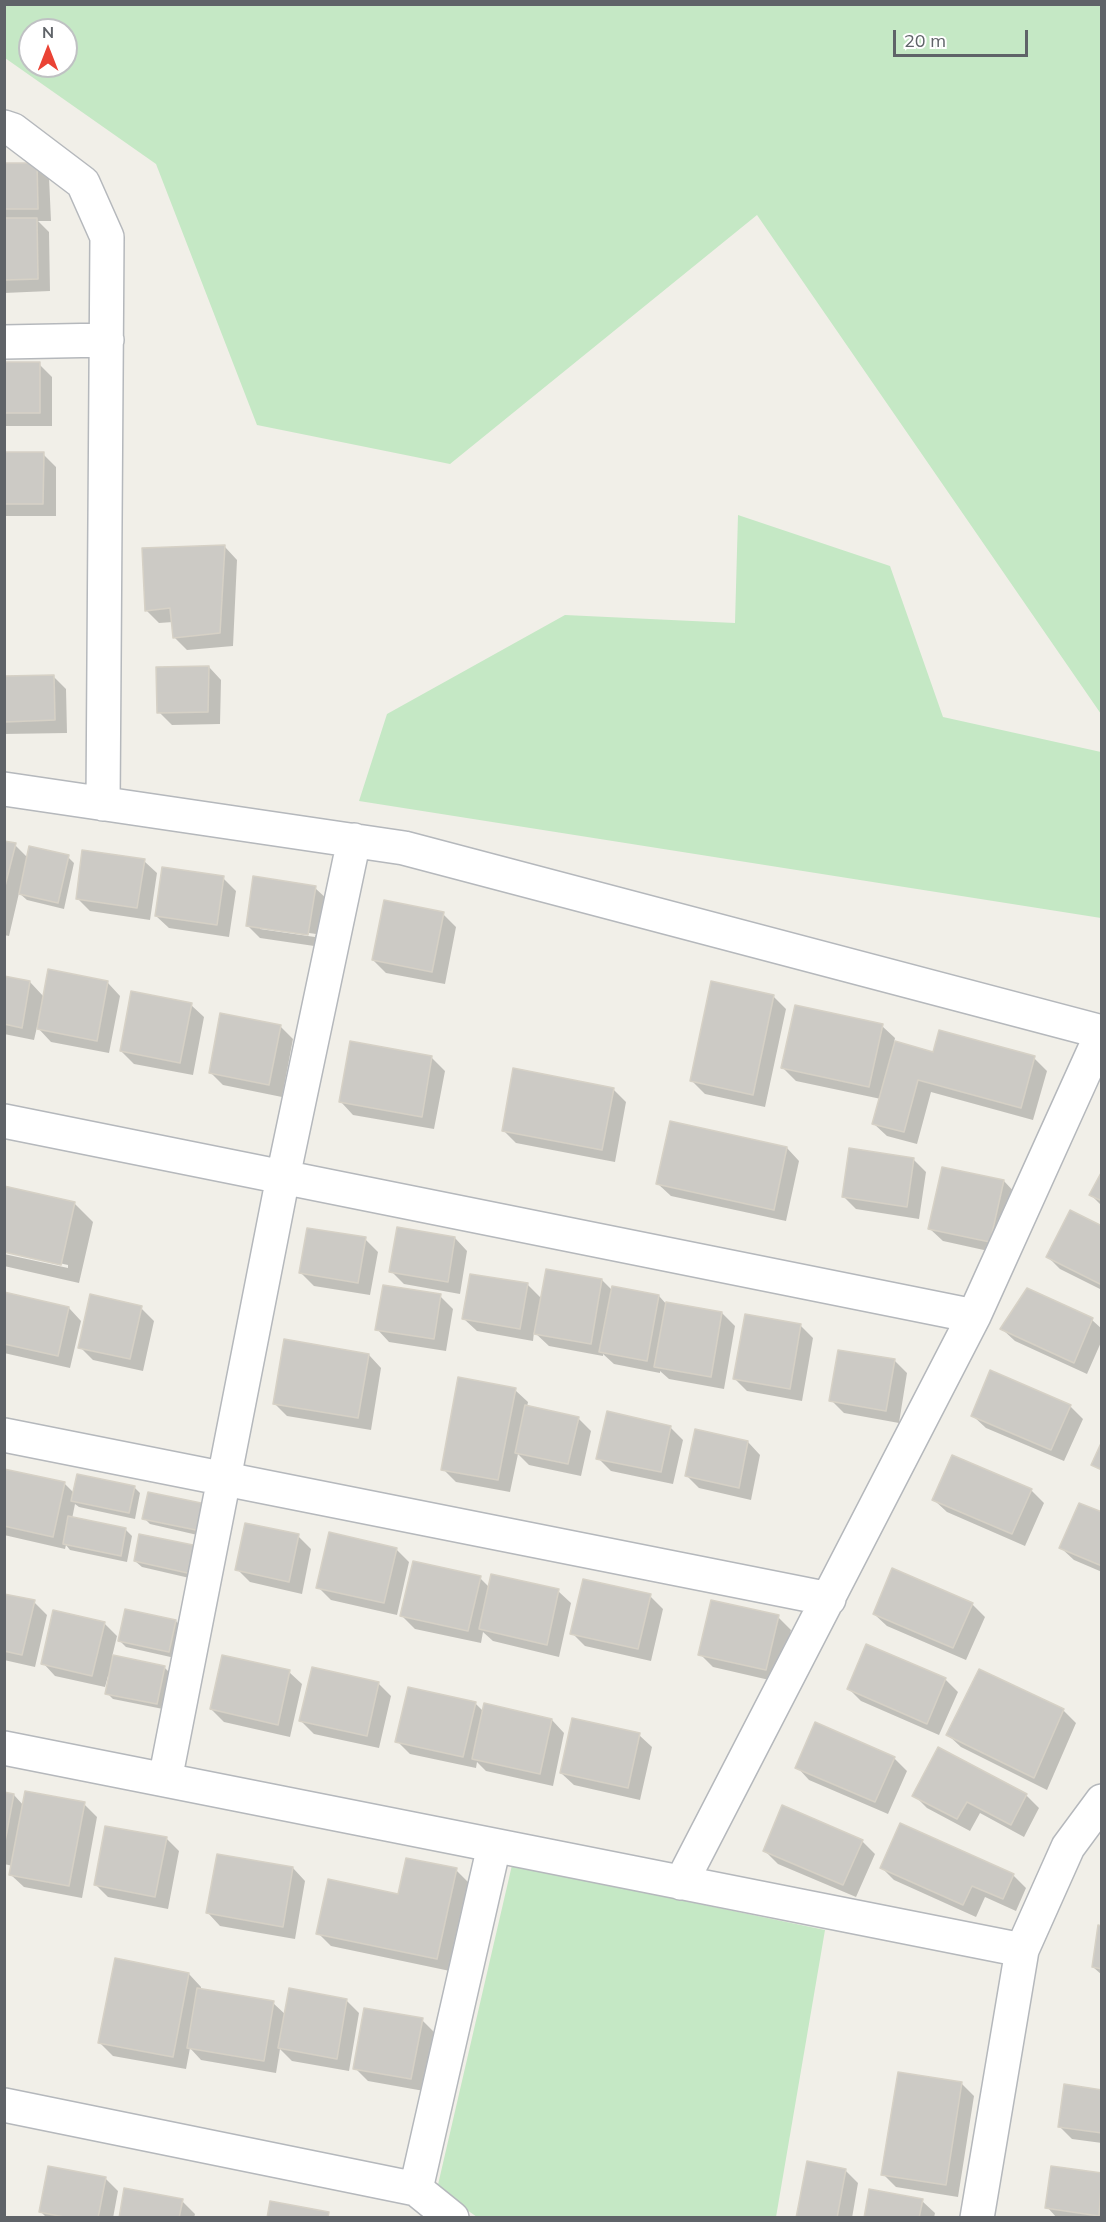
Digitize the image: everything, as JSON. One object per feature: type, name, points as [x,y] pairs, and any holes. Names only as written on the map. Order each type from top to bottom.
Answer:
[{"type":"street","points":[[4,127],[13,130],[83,183],[107,237],[103,804]]},
{"type":"street","points":[[4,342],[106,340]]},
{"type":"street","points":[[4,789],[404,848],[1101,1032],[974,1316],[681,1883]]},
{"type":"street","points":[[165,1780],[283,1177],[354,840]]},
{"type":"street","points":[[4,1121],[974,1316]]},
{"type":"street","points":[[4,1435],[829,1599]]},
{"type":"street","points":[[4,1748],[1022,1950]]},
{"type":"street","points":[[977,2217],[1022,1950],[1068,1847],[1101,1801]]},
{"type":"street","points":[[416,2189],[494,1846]]},
{"type":"street","points":[[4,2106],[416,2189],[452,2217]]},
{"type":"green space","points":[[5,4],[1101,5],[1101,714],[757,215],[450,464],[257,425],[156,164],[33,78],[78,78],[78,18],[18,18],[18,67],[5,58]]},
{"type":"green space","points":[[738,515],[890,566],[943,717],[1101,752],[1101,918],[359,801],[387,714],[565,615],[735,623]]},
{"type":"green space","points":[[512,1865],[825,1930],[776,2217],[477,2217],[437,2189]]},
{"type":"building","points":[[4,163],[37,163],[38,209],[4,209]]},
{"type":"building","points":[[4,218],[37,218],[38,279],[4,280]]},
{"type":"building","points":[[4,362],[40,362],[40,413],[4,413]]},
{"type":"building","points":[[4,452],[44,452],[43,504],[4,504]]},
{"type":"building","points":[[225,545],[220,633],[173,638],[170,608],[145,611],[142,548]]},
{"type":"building","points":[[209,666],[208,712],[157,713],[156,667]]},
{"type":"building","points":[[54,675],[55,720],[4,722],[4,676]]},
{"type":"building","points":[[4,841],[16,843],[4,890]]},
{"type":"building","points":[[29,846],[69,855],[58,903],[19,894]]},
{"type":"building","points":[[82,850],[145,859],[137,908],[76,899]]},
{"type":"building","points":[[162,867],[224,876],[217,925],[155,916]]},
{"type":"building","points":[[253,876],[316,886],[308,935],[246,926]]},
{"type":"building","points":[[384,900],[444,912],[432,972],[372,960]]},
{"type":"building","points":[[48,969],[108,981],[97,1041],[37,1029]]},
{"type":"building","points":[[4,976],[30,981],[22,1028],[4,1024]]},
{"type":"building","points":[[711,981],[774,995],[753,1095],[690,1081]]},
{"type":"building","points":[[131,991],[192,1003],[180,1063],[120,1051]]},
{"type":"building","points":[[795,1005],[883,1024],[869,1087],[781,1068]]},
{"type":"building","points":[[220,1013],[281,1025],[269,1085],[209,1073]]},
{"type":"building","points":[[939,1030],[1035,1056],[1021,1108],[918,1080],[904,1132],[872,1124],[895,1041],[933,1052]]},
{"type":"building","points":[[350,1041],[432,1056],[422,1117],[339,1102]]},
{"type":"building","points":[[513,1068],[614,1088],[602,1150],[502,1131]]},
{"type":"building","points":[[670,1121],[787,1147],[774,1210],[656,1184]]},
{"type":"building","points":[[849,1148],[914,1158],[907,1207],[842,1197]]},
{"type":"building","points":[[942,1167],[1004,1180],[990,1242],[928,1229]]},
{"type":"building","points":[[1102,1171],[1102,1201],[1089,1195]]},
{"type":"building","points":[[4,1186],[75,1202],[61,1265],[4,1252]]},
{"type":"building","points":[[1070,1210],[1102,1226],[1102,1285],[1046,1257]]},
{"type":"building","points":[[397,1227],[455,1237],[448,1282],[389,1272]]},
{"type":"building","points":[[307,1228],[366,1237],[358,1283],[299,1273]]},
{"type":"building","points":[[546,1269],[602,1279],[591,1344],[534,1334]]},
{"type":"building","points":[[470,1274],[528,1283],[520,1329],[462,1319]]},
{"type":"building","points":[[383,1285],[441,1294],[434,1339],[375,1330]]},
{"type":"building","points":[[612,1286],[659,1295],[647,1361],[599,1352]]},
{"type":"building","points":[[1027,1288],[1093,1318],[1074,1363],[1000,1329]]},
{"type":"building","points":[[4,1292],[69,1307],[58,1356],[4,1344]]},
{"type":"building","points":[[90,1294],[142,1306],[130,1359],[78,1348]]},
{"type":"building","points":[[666,1302],[722,1312],[711,1377],[654,1367]]},
{"type":"building","points":[[745,1314],[801,1324],[790,1389],[733,1379]]},
{"type":"building","points":[[284,1339],[369,1354],[358,1418],[273,1404]]},
{"type":"building","points":[[838,1350],[895,1359],[886,1411],[829,1401]]},
{"type":"building","points":[[990,1370],[1071,1405],[1051,1450],[971,1416]]},
{"type":"building","points":[[458,1377],[516,1388],[498,1480],[441,1470]]},
{"type":"building","points":[[525,1405],[579,1417],[568,1464],[515,1453]]},
{"type":"building","points":[[607,1411],[671,1426],[661,1472],[596,1459]]},
{"type":"building","points":[[695,1429],[748,1441],[739,1488],[685,1476]]},
{"type":"building","points":[[1102,1441],[1102,1470],[1091,1465]]},
{"type":"building","points":[[952,1455],[1032,1489],[1012,1534],[932,1500]]},
{"type":"building","points":[[4,1469],[65,1482],[53,1537],[4,1526]]},
{"type":"building","points":[[77,1474],[135,1486],[129,1513],[71,1501]]},
{"type":"building","points":[[148,1492],[206,1504],[201,1531],[142,1519]]},
{"type":"building","points":[[1079,1503],[1102,1512],[1102,1566],[1059,1548]]},
{"type":"building","points":[[68,1516],[126,1528],[121,1556],[63,1544]]},
{"type":"building","points":[[245,1523],[299,1534],[289,1582],[235,1570]]},
{"type":"building","points":[[329,1532],[397,1548],[384,1603],[316,1588]]},
{"type":"building","points":[[139,1534],[198,1546],[192,1574],[134,1561]]},
{"type":"building","points":[[413,1561],[481,1576],[468,1631],[400,1616]]},
{"type":"building","points":[[892,1568],[973,1603],[953,1648],[873,1614]]},
{"type":"building","points":[[491,1574],[559,1589],[547,1645],[479,1629]]},
{"type":"building","points":[[583,1579],[651,1594],[638,1649],[570,1634]]},
{"type":"building","points":[[4,1594],[35,1600],[22,1655],[4,1651]]},
{"type":"building","points":[[711,1600],[779,1615],[766,1670],[698,1655]]},
{"type":"building","points":[[125,1609],[176,1620],[169,1652],[118,1641]]},
{"type":"building","points":[[53,1610],[105,1622],[92,1676],[41,1664]]},
{"type":"building","points":[[866,1644],[946,1678],[927,1724],[847,1689]]},
{"type":"building","points":[[113,1655],[165,1666],[157,1704],[105,1694]]},
{"type":"building","points":[[222,1655],[290,1670],[278,1725],[210,1709]]},
{"type":"building","points":[[312,1667],[379,1682],[367,1736],[299,1721]]},
{"type":"building","points":[[979,1669],[1064,1709],[1034,1778],[946,1735]]},
{"type":"building","points":[[408,1687],[476,1702],[463,1757],[395,1742]]},
{"type":"building","points":[[484,1703],[552,1719],[540,1774],[472,1759]]},
{"type":"building","points":[[572,1718],[640,1733],[628,1788],[560,1773]]},
{"type":"building","points":[[815,1722],[895,1757],[875,1802],[795,1768]]},
{"type":"building","points":[[938,1747],[1027,1794],[1011,1825],[967,1802],[957,1819],[912,1796]]},
{"type":"building","points":[[25,1791],[85,1802],[69,1886],[9,1875]]},
{"type":"building","points":[[4,1792],[14,1794],[4,1847]]},
{"type":"building","points":[[782,1805],[863,1840],[843,1885],[763,1851]]},
{"type":"building","points":[[900,1823],[1014,1874],[1003,1899],[972,1886],[963,1905],[880,1868]]},
{"type":"building","points":[[105,1826],[167,1837],[155,1897],[94,1885]]},
{"type":"building","points":[[217,1854],[293,1867],[283,1927],[206,1913]]},
{"type":"building","points":[[406,1858],[457,1868],[437,1959],[316,1934],[328,1879],[398,1894]]},
{"type":"building","points":[[1098,1925],[1102,1926],[1102,1969],[1092,1967]]},
{"type":"building","points":[[115,1958],[189,1973],[173,2057],[98,2043]]},
{"type":"building","points":[[197,1988],[274,2001],[264,2061],[187,2048]]},
{"type":"building","points":[[289,1988],[347,1999],[337,2059],[278,2048]]},
{"type":"building","points":[[364,2008],[423,2018],[411,2079],[353,2069]]},
{"type":"building","points":[[898,2072],[962,2082],[946,2185],[881,2175]]},
{"type":"building","points":[[1064,2084],[1102,2090],[1102,2133],[1058,2127]]},
{"type":"building","points":[[807,2161],[846,2169],[837,2218],[796,2218]]},
{"type":"building","points":[[48,2166],[106,2177],[98,2218],[69,2218],[39,2212]]},
{"type":"building","points":[[1051,2166],[1102,2173],[1099,2216],[1045,2208]]},
{"type":"building","points":[[124,2188],[183,2199],[179,2218],[119,2218]]},
{"type":"building","points":[[869,2189],[923,2199],[919,2218],[864,2218]]},
{"type":"building","points":[[270,2201],[329,2212],[328,2218],[267,2218]]}]
